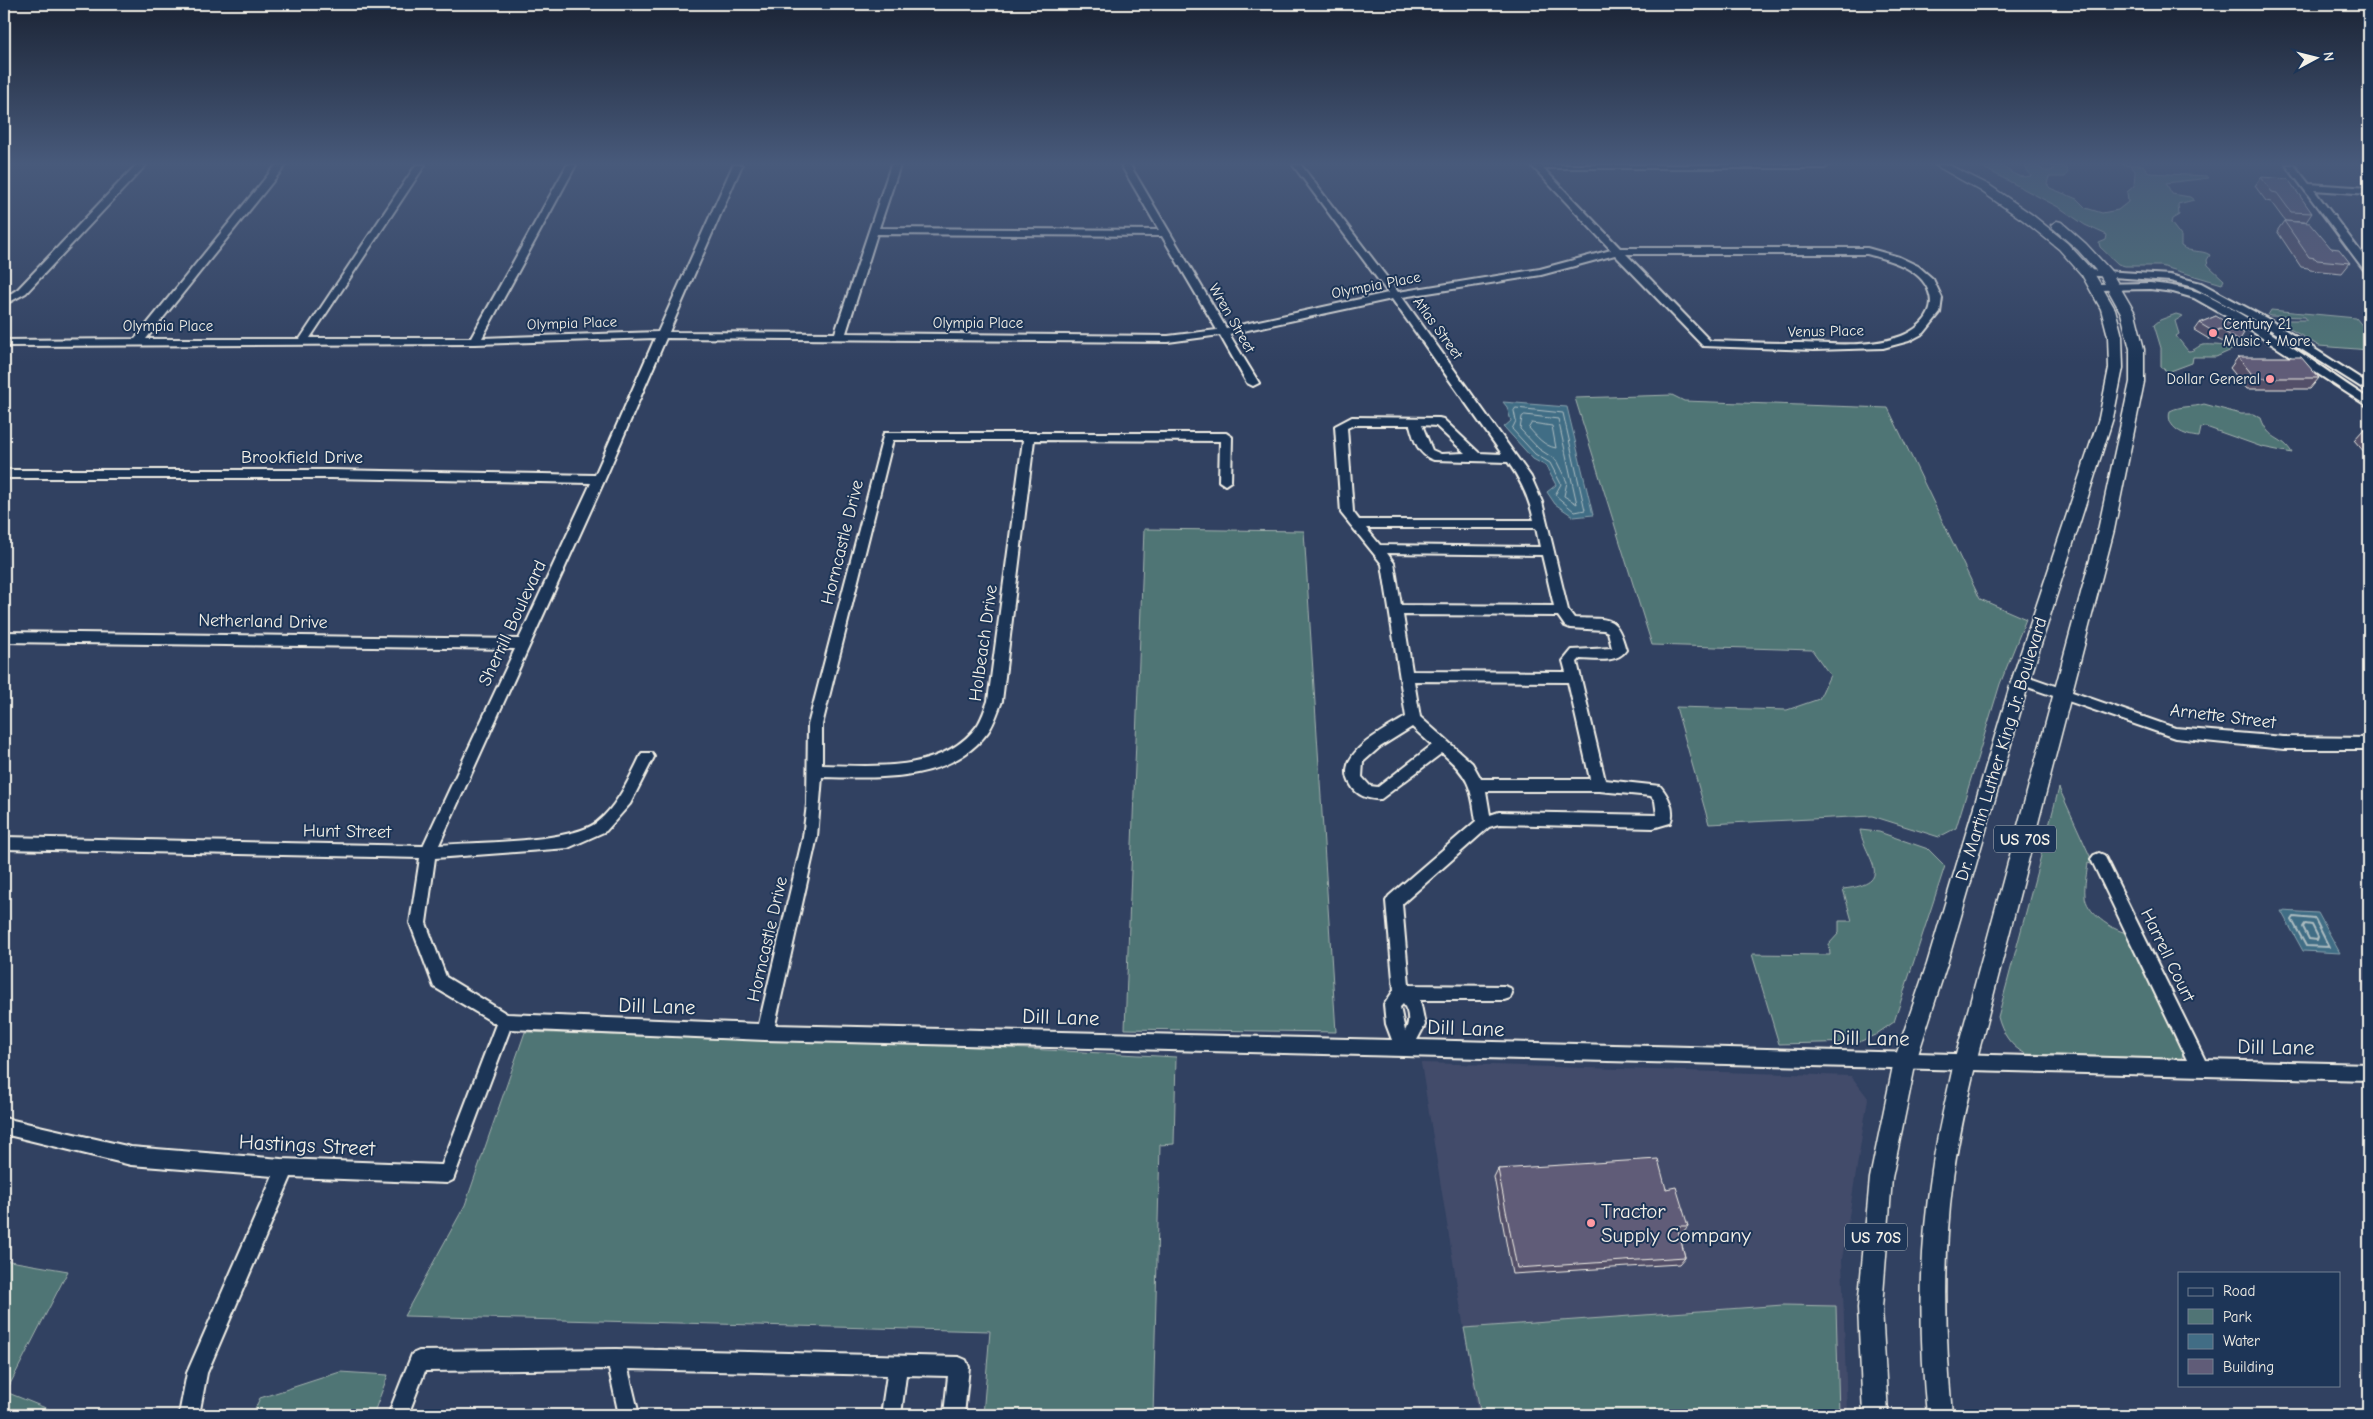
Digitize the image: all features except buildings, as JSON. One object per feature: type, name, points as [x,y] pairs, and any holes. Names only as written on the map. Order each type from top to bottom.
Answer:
[{"type":"main road","name":"Dr. Martin Luther King Jr. Boulevard","points":[[1940,1415],[1934,1358],[1935,1252],[1947,1145],[1965,1062],[2106,530],[2137,382],[2137,349],[2128,313],[2101,280],[2045,231]]},
{"type":"main road","name":"Dr. Martin Luther King Jr. Boulevard","points":[[1875,1415],[1870,1308],[1881,1178],[1905,1061],[1937,964],[2021,679],[2108,409],[2116,368],[2115,336],[2101,280],[2082,247],[2064,231]]},
{"type":"street","points":[[4,302],[22,291],[78,231]]},
{"type":"street","points":[[139,342],[228,231]]},
{"type":"street","points":[[304,340],[376,231]]},
{"type":"street","points":[[475,341],[535,231]]},
{"type":"street","name":"Sherrill Boulevard","points":[[562,1025],[505,1021],[440,982],[418,923],[428,852],[599,479],[708,231]]},
{"type":"street","points":[[839,337],[874,231]]},
{"type":"street","points":[[906,231],[1165,233]]},
{"type":"street","name":"Atlas Street","points":[[1347,231],[1482,414]]},
{"type":"street","points":[[1599,231],[1618,251]]},
{"type":"street","points":[[2341,231],[2369,269]]},
{"type":"street","name":"Wren Street","points":[[1165,233],[1253,383]]},
{"type":"street","name":"Olympia Place","points":[[4,343],[304,340],[475,341],[662,335],[1168,339],[1222,332],[1395,295],[1541,272],[1618,251],[1867,251],[1892,257],[1916,269],[1932,286]]},
{"type":"street","name":"Venus Place","points":[[1618,251],[1707,344],[1862,347],[1906,338],[1928,323],[1937,311],[1938,298],[1932,286]]},
{"type":"street","points":[[2101,280],[2170,278],[2197,285],[2264,321],[2369,389]]},
{"type":"street","points":[[2101,280],[2174,289],[2198,296],[2260,331],[2369,404]]},
{"type":"street","points":[[1482,414],[1513,458],[1529,485],[1542,524],[1562,612],[1570,623],[1607,625],[1614,630],[1620,650],[1612,654],[1577,654],[1570,661],[1599,785]]},
{"type":"street","points":[[1476,457],[1439,422],[1352,421],[1341,426],[1347,513],[1388,562],[1413,719],[1467,767],[1476,785],[1484,823]]},
{"type":"street","points":[[1415,422],[1421,445],[1425,452],[1434,456],[1513,458]]},
{"type":"street","name":"Horncastle Drive","points":[[765,1032],[810,837],[814,804],[816,725],[888,436],[1226,437],[1225,481]]},
{"type":"street","name":"Holbeach Drive","points":[[814,771],[917,769],[943,761],[962,750],[978,736],[991,718],[995,701],[1029,437]]},
{"type":"street","name":"Brookfield Drive","points":[[4,474],[330,474],[599,479]]},
{"type":"street","points":[[1356,524],[1542,524]]},
{"type":"street","points":[[1376,549],[1548,552]]},
{"type":"street","points":[[1396,610],[1562,612]]},
{"type":"street","name":"Netherland Drive","points":[[4,637],[522,644]]},
{"type":"street","points":[[1406,676],[1574,677]]},
{"type":"street","name":"Arnette Street","points":[[2021,679],[2175,732],[2284,743],[2369,744]]},
{"type":"street","points":[[1413,719],[1358,757],[1353,769],[1356,781],[1362,789],[1372,794],[1381,793],[1442,745]]},
{"type":"street","name":"Hunt Street","points":[[4,843],[428,852],[568,842],[601,826],[625,800],[647,757]]},
{"type":"street","points":[[1404,1049],[1416,1025],[1414,1005],[1402,992],[1394,901],[1484,823],[1499,818],[1653,822],[1665,819],[1662,799],[1655,790],[1599,785],[1476,785]]},
{"type":"street","name":"Harrell Court","points":[[2099,859],[2200,1068]]},
{"type":"street","points":[[1402,992],[1504,993]]},
{"type":"street","points":[[1402,992],[1392,1005],[1394,1024],[1404,1049]]},
{"type":"street","name":"Hastings Street","points":[[4,1126],[131,1156],[286,1168],[447,1174],[505,1021]]},
{"type":"street","name":"Dill Lane","points":[[562,1025],[1404,1049],[2369,1072]]},
{"type":"street","points":[[189,1415],[197,1372],[286,1168]]},
{"type":"street","points":[[616,1359],[630,1415]]},
{"type":"street","points":[[398,1415],[419,1361],[616,1359],[959,1367],[954,1415]]},
{"type":"street","points":[[891,1415],[898,1365]]},
{"type":"shaded area","points":[[1421,1063],[1851,1076],[1868,1098],[1842,1259],[1847,1415],[1478,1415]]},
{"type":"green space","points":[[2099,231],[2177,231],[2181,236],[2181,246],[2188,250],[2210,255],[2207,260],[2208,265],[2224,280],[2222,284],[2161,266],[2125,266],[2118,264],[2100,247],[2099,243],[2106,240],[2107,235]]},
{"type":"green space","points":[[2271,310],[2356,318],[2369,334],[2369,339],[2364,339],[2369,350],[2319,346],[2278,322],[2281,320],[2307,320],[2305,317],[2270,316],[2268,315]]},
{"type":"green space","points":[[2176,314],[2183,316],[2175,321],[2179,334],[2176,336],[2188,351],[2206,345],[2236,348],[2216,357],[2193,357],[2192,363],[2168,372],[2161,367],[2161,348],[2154,325],[2160,320]]},
{"type":"green space","points":[[1672,395],[1684,401],[1888,408],[1980,599],[2026,619],[2000,684],[1956,828],[1939,837],[1872,816],[1709,824],[1676,707],[1787,710],[1819,699],[1830,675],[1812,650],[1652,645],[1575,398]]},
{"type":"green space","points":[[2204,404],[2241,414],[2253,414],[2261,418],[2268,431],[2284,443],[2292,453],[2262,447],[2206,427],[2201,428],[2199,437],[2188,435],[2177,430],[2170,422],[2170,411]]},
{"type":"green space","points":[[1144,529],[1304,531],[1336,1032],[1125,1029]]},
{"type":"green space","points":[[2059,788],[2094,865],[2088,863],[2085,887],[2086,901],[2089,908],[2107,924],[2127,933],[2184,1053],[2181,1059],[2026,1054],[2016,1048],[2002,1029],[1998,1017]]},
{"type":"green space","points":[[1860,830],[1879,832],[1928,849],[1945,866],[1894,1022],[1875,1035],[1859,1042],[1779,1044],[1752,954],[1830,955],[1829,944],[1839,933],[1839,921],[1852,921],[1843,889],[1860,886],[1870,881],[1874,875],[1874,868]]},
{"type":"green space","points":[[525,1032],[1009,1048],[1176,1057],[1174,1144],[1160,1145],[1153,1415],[983,1415],[990,1331],[404,1316],[465,1205]]},
{"type":"green space","points":[[4,1260],[68,1271],[6,1392],[63,1415],[4,1415]]},
{"type":"green space","points":[[1783,1305],[1836,1306],[1839,1415],[1481,1415],[1464,1328]]},
{"type":"green space","points":[[340,1372],[388,1375],[373,1415],[252,1415],[260,1398]]},
{"type":"water","points":[[1503,402],[1567,407],[1593,515],[1574,517],[1555,504],[1547,492],[1556,485],[1546,466],[1533,459],[1504,427],[1511,421],[1507,407]]},
{"type":"water","points":[[2281,911],[2318,913],[2340,953],[2303,951]]},
{"type":"place","name":"Century 21 Music + More","points":[[2213,333]]},
{"type":"place","name":"Dollar General","points":[[2270,379]]},
{"type":"place","name":"Tractor Supply Company","points":[[1591,1223]]}]
